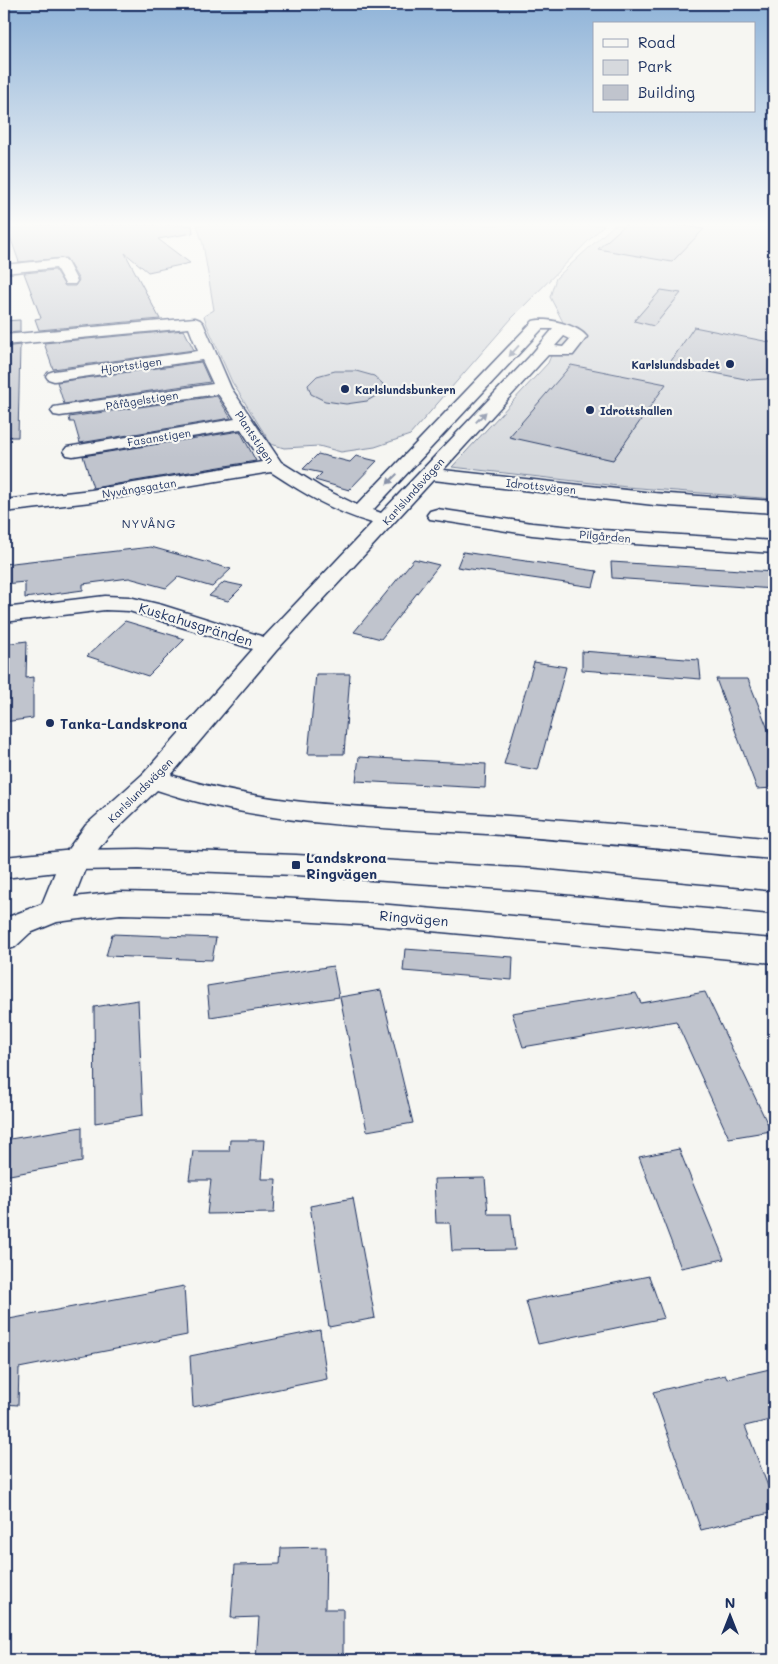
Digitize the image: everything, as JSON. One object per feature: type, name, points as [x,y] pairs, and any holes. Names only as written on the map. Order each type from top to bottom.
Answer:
[{"type":"street","name":"Plantstigen","points":[[4,340],[195,323],[223,388],[274,466],[315,492],[344,507],[385,521]]},
{"type":"street","name":"Karlslundsvägen","points":[[54,911],[74,860],[96,832],[153,779],[268,646],[544,350],[561,329],[557,325],[538,324],[361,512]]},
{"type":"street","name":"Hjortstigen","points":[[54,376],[207,354]]},
{"type":"street","name":"Påfågelstigen","points":[[60,411],[223,388]]},
{"type":"street","name":"Fasanstigen","points":[[73,451],[245,423]]},
{"type":"street","points":[[423,447],[447,452]]},
{"type":"street","name":"Nyvångsgatan","points":[[4,506],[91,496],[274,466]]},
{"type":"street","name":"Idrottsvägen","points":[[427,474],[656,519],[774,507]]},
{"type":"street","name":"Pilgården","points":[[437,515],[540,530],[656,519],[774,546]]},
{"type":"street","name":"Kuskahusgränden","points":[[4,615],[105,603],[129,604],[268,646]]},
{"type":"street","points":[[153,779],[204,795],[333,815],[561,830],[774,849]]},
{"type":"street","points":[[4,852],[18,852],[74,860]]},
{"type":"street","points":[[4,868],[74,860],[139,859],[390,870],[632,888],[774,903]]},
{"type":"street","name":"Ringvägen","points":[[4,939],[19,925],[54,911],[120,903],[208,904],[367,914],[774,951]]},
{"type":"green space","points":[[213,303],[527,303],[410,435],[375,447],[341,452],[319,446],[284,448],[271,444],[232,382],[207,325],[204,316],[214,310]]},
{"type":"green space","points":[[553,303],[774,303],[774,499],[627,487],[452,467],[548,363],[564,324]]},
{"type":"building","points":[[35,303],[151,303],[160,319],[39,330],[35,319],[41,318]]},
{"type":"building","points":[[650,303],[673,303],[654,326],[634,321]]},
{"type":"building","points":[[20,320],[20,332],[4,333],[4,321]]},
{"type":"building","points":[[694,327],[774,343],[774,377],[750,380],[669,364]]},
{"type":"building","points":[[184,330],[194,350],[53,369],[44,343]]},
{"type":"building","points":[[20,345],[18,437],[4,437],[4,347]]},
{"type":"building","points":[[201,362],[210,382],[64,404],[57,382]]},
{"type":"building","name":"Idrottshallen","points":[[571,365],[666,384],[613,460],[509,437]]},
{"type":"building","name":"Karlslundsbunkern","points":[[335,371],[356,371],[374,376],[383,384],[381,393],[367,401],[346,404],[325,401],[311,394],[308,385],[317,376]]},
{"type":"building","points":[[217,396],[231,418],[80,443],[74,422],[70,422],[69,417]]},
{"type":"building","points":[[240,431],[256,461],[93,488],[83,456]]},
{"type":"building","points":[[318,454],[350,462],[356,456],[377,461],[349,490],[315,480],[322,473],[303,469]]},
{"type":"building","points":[[151,547],[231,569],[212,587],[178,577],[166,588],[129,578],[83,584],[83,590],[25,598],[25,582],[4,584],[4,564]]},
{"type":"building","points":[[463,552],[597,571],[593,587],[457,567]]},
{"type":"building","points":[[414,559],[439,565],[381,639],[354,632]]},
{"type":"building","points":[[611,562],[774,572],[774,589],[612,578]]},
{"type":"building","points":[[224,582],[243,586],[228,601],[209,596]]},
{"type":"building","points":[[125,621],[185,639],[148,676],[87,656]]},
{"type":"building","points":[[27,641],[26,678],[33,677],[33,718],[4,722],[4,644]]},
{"type":"building","points":[[582,651],[699,660],[701,679],[582,670]]},
{"type":"building","points":[[534,662],[566,667],[538,770],[504,764]]},
{"type":"building","points":[[316,674],[350,674],[344,754],[308,754]]},
{"type":"building","points":[[716,679],[748,679],[774,744],[774,788],[757,789]]},
{"type":"building","points":[[359,757],[486,764],[485,788],[356,781]]},
{"type":"building","points":[[112,934],[216,938],[212,960],[106,956]]},
{"type":"building","points":[[405,949],[513,957],[512,980],[403,971]]},
{"type":"building","points":[[333,966],[339,997],[210,1017],[207,986]]},
{"type":"building","points":[[381,990],[413,1123],[367,1131],[340,997]]},
{"type":"building","points":[[705,992],[771,1131],[729,1138],[676,1021],[523,1047],[512,1013],[636,993],[641,1003]]},
{"type":"building","points":[[138,1000],[143,1115],[95,1123],[94,1007]]},
{"type":"building","points":[[82,1127],[82,1162],[4,1176],[4,1140]]},
{"type":"building","points":[[230,1140],[264,1140],[261,1179],[276,1179],[274,1213],[207,1214],[211,1180],[189,1180],[193,1151],[229,1151]]},
{"type":"building","points":[[679,1149],[724,1259],[681,1268],[639,1157]]},
{"type":"building","points":[[485,1178],[488,1214],[511,1214],[515,1250],[452,1251],[450,1223],[436,1223],[434,1179]]},
{"type":"building","points":[[353,1198],[375,1318],[329,1327],[310,1206]]},
{"type":"building","points":[[649,1276],[664,1318],[538,1344],[526,1301]]},
{"type":"building","points":[[184,1286],[187,1335],[19,1368],[18,1405],[4,1404],[4,1320]]},
{"type":"building","points":[[320,1330],[327,1379],[193,1407],[190,1356]]},
{"type":"building","points":[[774,1368],[774,1419],[745,1426],[774,1502],[774,1512],[701,1530],[653,1392],[725,1375],[727,1379]]},
{"type":"building","points":[[326,1547],[325,1609],[343,1609],[343,1660],[256,1660],[259,1617],[231,1618],[235,1565],[280,1564],[281,1548]]},
{"type":"place","name":"Karlslundsbadet","points":[[730,364]]},
{"type":"place","name":"Karlslundsbunkern","points":[[345,389]]},
{"type":"place","name":"Idrottshallen","points":[[590,410]]},
{"type":"place","name":"Tanka-Landskrona","points":[[50,723]]},
{"type":"place","name":"Landskrona Ringvägen","points":[[296,865]]},
{"type":"district","name":"NYVÅNG","points":[[149,523]]}]
